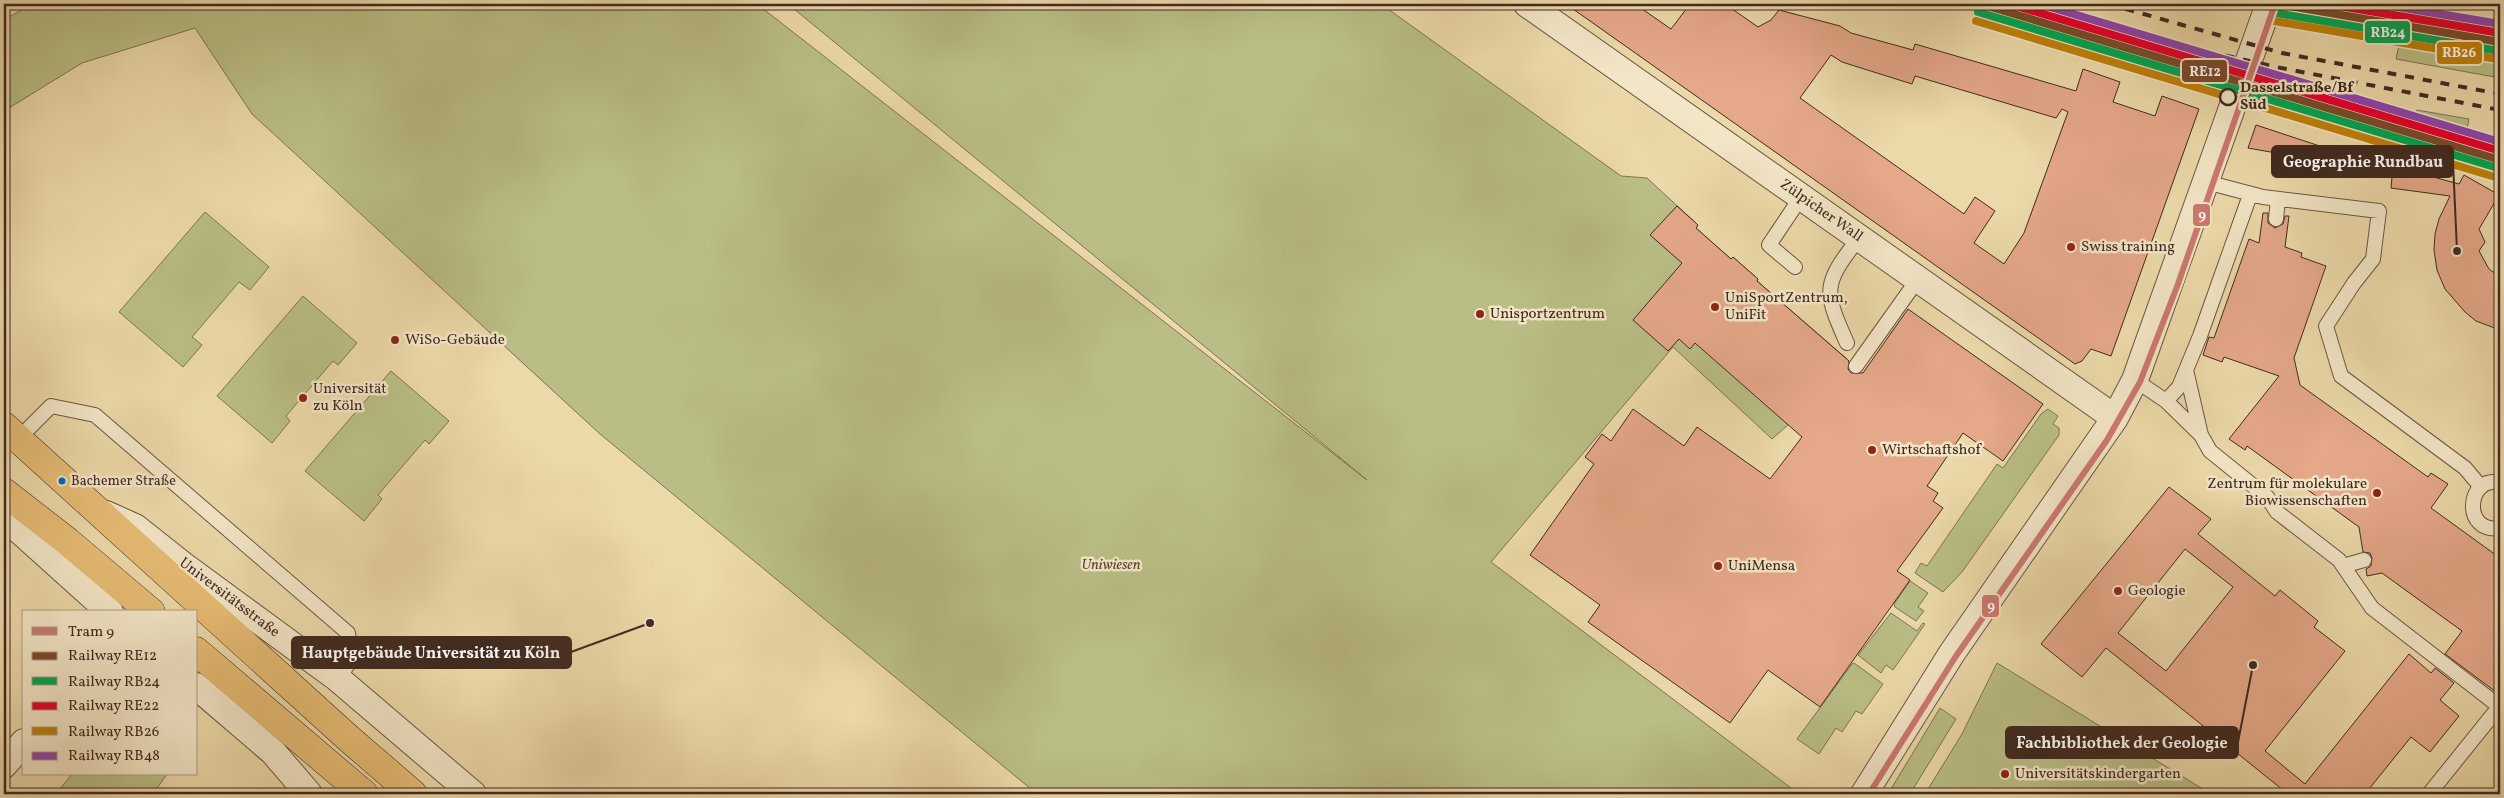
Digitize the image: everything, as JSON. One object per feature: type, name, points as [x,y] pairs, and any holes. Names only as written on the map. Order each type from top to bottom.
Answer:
[{"type":"main road","name":"Universitätsstraße","points":[[11,433],[93,509],[413,794]]},
{"type":"main road","points":[[4,492],[67,541],[148,610]]},
{"type":"main road","points":[[198,653],[364,794]]},
{"type":"street","name":"Zülpicher Wall","points":[[1527,4],[2115,418]]},
{"type":"street","points":[[1864,794],[1952,653],[2115,418],[2135,380],[2269,4]]},
{"type":"street","name":"Universitätsstraße","points":[[93,509],[135,527],[183,565],[337,678],[474,794]]},
{"type":"street","points":[[4,514],[10,522],[108,610]]},
{"type":"street","points":[[198,688],[273,752],[308,794]]},
{"type":"street","points":[[4,765],[22,744]]},
{"type":"lane","points":[[2206,182],[2250,195],[2379,211],[2373,259],[2354,282],[2326,326],[2341,376],[2465,468],[2481,487]]},
{"type":"lane","points":[[2166,402],[2179,387],[2186,370],[2250,195]]},
{"type":"lane","points":[[1796,267],[1769,245],[1801,197]]},
{"type":"lane","points":[[2276,219],[2278,199]]},
{"type":"lane","points":[[1847,344],[1832,312],[1829,290],[1835,268],[1859,238]]},
{"type":"lane","points":[[1856,366],[1918,279]]},
{"type":"lane","points":[[2186,370],[2201,435],[2210,452],[2267,497],[2277,512],[2339,560],[2372,608],[2500,707],[2429,794]]},
{"type":"lane","points":[[2135,380],[2166,402],[2201,435]]},
{"type":"lane","points":[[11,433],[51,406],[95,415],[348,633],[352,660],[337,678]]},
{"type":"lane","points":[[2500,483],[2496,482],[2481,487],[2473,496],[2472,509],[2477,521],[2488,528],[2500,528]]},
{"type":"lane","points":[[2344,566],[2364,560]]},
{"type":"green space","name":"Uniwiesen","points":[[32,4],[757,4],[1367,480],[788,4],[1381,4],[1621,176],[1647,178],[1698,225],[1696,228],[1731,259],[1733,257],[1758,279],[1757,281],[1847,359],[1788,425],[1772,439],[1673,347],[1491,562],[1799,794],[1037,794],[600,434],[252,114],[195,28],[82,63],[4,111],[4,20]]},
{"type":"green space","points":[[2400,40],[2447,48],[2446,57],[2464,60],[2465,51],[2500,57],[2500,78],[2396,59]]},
{"type":"green space","points":[[2417,110],[2469,119],[2466,134],[2414,121]]},
{"type":"green space","points":[[205,212],[269,267],[250,290],[239,282],[192,337],[202,345],[183,367],[119,312]]},
{"type":"green space","points":[[303,296],[357,343],[338,365],[333,361],[286,416],[290,421],[272,443],[217,396]]},
{"type":"green space","points":[[391,371],[449,421],[429,444],[425,440],[378,495],[382,499],[364,521],[305,471]]},
{"type":"green space","points":[[2048,409],[2058,416],[2053,424],[2059,428],[2059,435],[1962,572],[1943,592],[1915,573],[1921,563],[1927,566],[1997,464],[2003,468],[2041,414]]},
{"type":"green space","points":[[1910,581],[1928,593],[1918,607],[1924,611],[1916,621],[1895,607],[1894,604]]},
{"type":"green space","points":[[1891,613],[1917,631],[1923,623],[1925,624],[1893,670],[1886,665],[1881,673],[1858,655]]},
{"type":"green space","points":[[1854,663],[1883,684],[1862,714],[1856,711],[1842,732],[1836,728],[1819,754],[1797,739]]},
{"type":"green space","points":[[1997,663],[2211,794],[1925,794],[1962,734]]},
{"type":"green space","points":[[1940,708],[1956,719],[1910,794],[1888,794]]},
{"type":"green space","points":[[70,776],[166,776],[153,794],[56,794]]},
{"type":"building","points":[[1566,4],[1635,4],[1671,29],[1690,4],[1725,4],[1758,27],[1771,20],[1779,10],[1840,26],[1851,33],[1913,50],[1915,44],[2076,91],[2083,69],[2120,82],[2113,102],[2155,116],[2162,96],[2199,109],[2111,356],[2091,349],[2082,361],[2075,364]],"holes":[[[1831,55],[1842,62],[1912,84],[1915,76],[2056,118],[2062,109],[2068,112],[2024,233],[2004,264],[1974,243],[1995,211],[1975,197],[1964,214],[1800,98]]]},
{"type":"building","points":[[2256,125],[2341,153],[2338,164],[2248,148]]},
{"type":"building","points":[[2393,166],[2459,184],[2464,175],[2499,195],[2479,229],[2485,242],[2479,251],[2489,269],[2500,277],[2500,330],[2476,321],[2465,312],[2445,289],[2437,270],[2434,250],[2435,234],[2439,219],[2450,196],[2391,188]]},
{"type":"building","points":[[1677,206],[1698,225],[1696,228],[1731,259],[1733,257],[1758,279],[1757,281],[1849,361],[1848,369],[1851,373],[1863,373],[1908,309],[2043,404],[2003,461],[1963,433],[1927,486],[1938,493],[1933,501],[1943,508],[1897,571],[1910,580],[1820,707],[1768,670],[1730,723],[1588,622],[1600,605],[1530,555],[1594,464],[1585,457],[1602,434],[1611,441],[1633,409],[1684,446],[1697,427],[1770,479],[1802,437],[1695,343],[1690,349],[1679,339],[1668,351],[1633,320],[1682,263],[1650,235]]},
{"type":"building","name":"Zentrum für molekulare Biowissenschaften","points":[[2263,213],[2268,213],[2268,223],[2275,228],[2283,224],[2285,216],[2289,216],[2285,247],[2302,253],[2301,257],[2326,266],[2294,358],[2300,385],[2428,477],[2431,473],[2448,484],[2431,508],[2500,558],[2500,695],[2445,654],[2462,631],[2382,573],[2367,576],[2366,569],[2371,566],[2372,558],[2370,553],[2363,552],[2359,527],[2247,446],[2245,450],[2229,439],[2279,376],[2224,357],[2222,362],[2203,355],[2209,337],[2214,338],[2249,239],[2259,243]]},
{"type":"building","points":[[2169,487],[2211,519],[2198,534],[2275,596],[2280,590],[2318,621],[2314,627],[2345,651],[2265,751],[2305,784],[2409,654],[2431,673],[2435,668],[2454,683],[2440,700],[2459,716],[2430,752],[2411,737],[2365,794],[2288,794],[2106,648],[2082,677],[2041,644]],"holes":[[[2185,549],[2233,587],[2166,671],[2118,633]]]},
{"type":"railway","points":[[1997,4],[2276,67],[2500,110]]},
{"type":"railway","points":[[2108,4],[2282,53],[2500,94]]},
{"type":"railway","points":[[2375,4],[2500,25]]},
{"type":"railway","points":[[2468,4],[2500,9]]},
{"type":"tram line","name":"9","points":[[1869,794],[1956,656],[2107,440],[2140,382],[2178,284],[2275,4]]},
{"type":"rail line","name":"RE12","points":[[1981,4],[2500,160]]},
{"type":"rail line","name":"RE22","points":[[2010,4],[2500,151]]},
{"type":"rail line","name":"RB48","points":[[2040,4],[2500,142]]},
{"type":"rail line","name":"RE12","points":[[2277,4],[2500,42]]},
{"type":"rail line","name":"RE22","points":[[2328,4],[2500,33]]},
{"type":"rail line","name":"RB48","points":[[2380,4],[2500,24]]},
{"type":"rail line","name":"RB24","points":[[1978,12],[2498,168]]},
{"type":"rail line","name":"RB24","points":[[2276,13],[2499,51]]},
{"type":"rail line","name":"RB26","points":[[1976,21],[2495,177]]},
{"type":"rail line","name":"RB26","points":[[2274,21],[2497,59]]},
{"type":"place","name":"Dasselstraße/Bf Süd","points":[[2228,97]]},
{"type":"place","name":"Swiss training","points":[[2071,247]]},
{"type":"place","name":"Geographie Rundbau","points":[[2457,251]]},
{"type":"place","name":"UniSportZentrum, UniFit","points":[[1715,307]]},
{"type":"place","name":"Unisportzentrum","points":[[1480,314]]},
{"type":"place","name":"WiSo-Gebäude","points":[[395,340]]},
{"type":"place","name":"Universität zu Köln","points":[[303,398]]},
{"type":"place","name":"Wirtschaftshof","points":[[1872,450]]},
{"type":"place","name":"Bachemer Straße","points":[[62,481]]},
{"type":"place","name":"Zentrum für molekulare Biowissenschaften","points":[[2377,493]]},
{"type":"place","name":"UniMensa","points":[[1718,566]]},
{"type":"place","name":"Geologie","points":[[2118,591]]},
{"type":"place","name":"Hauptgebäude Universität zu Köln","points":[[650,623]]},
{"type":"place","name":"Fachbibliothek der Geologie","points":[[2253,665]]},
{"type":"place","name":"Universitätskindergarten","points":[[2005,774]]}]
